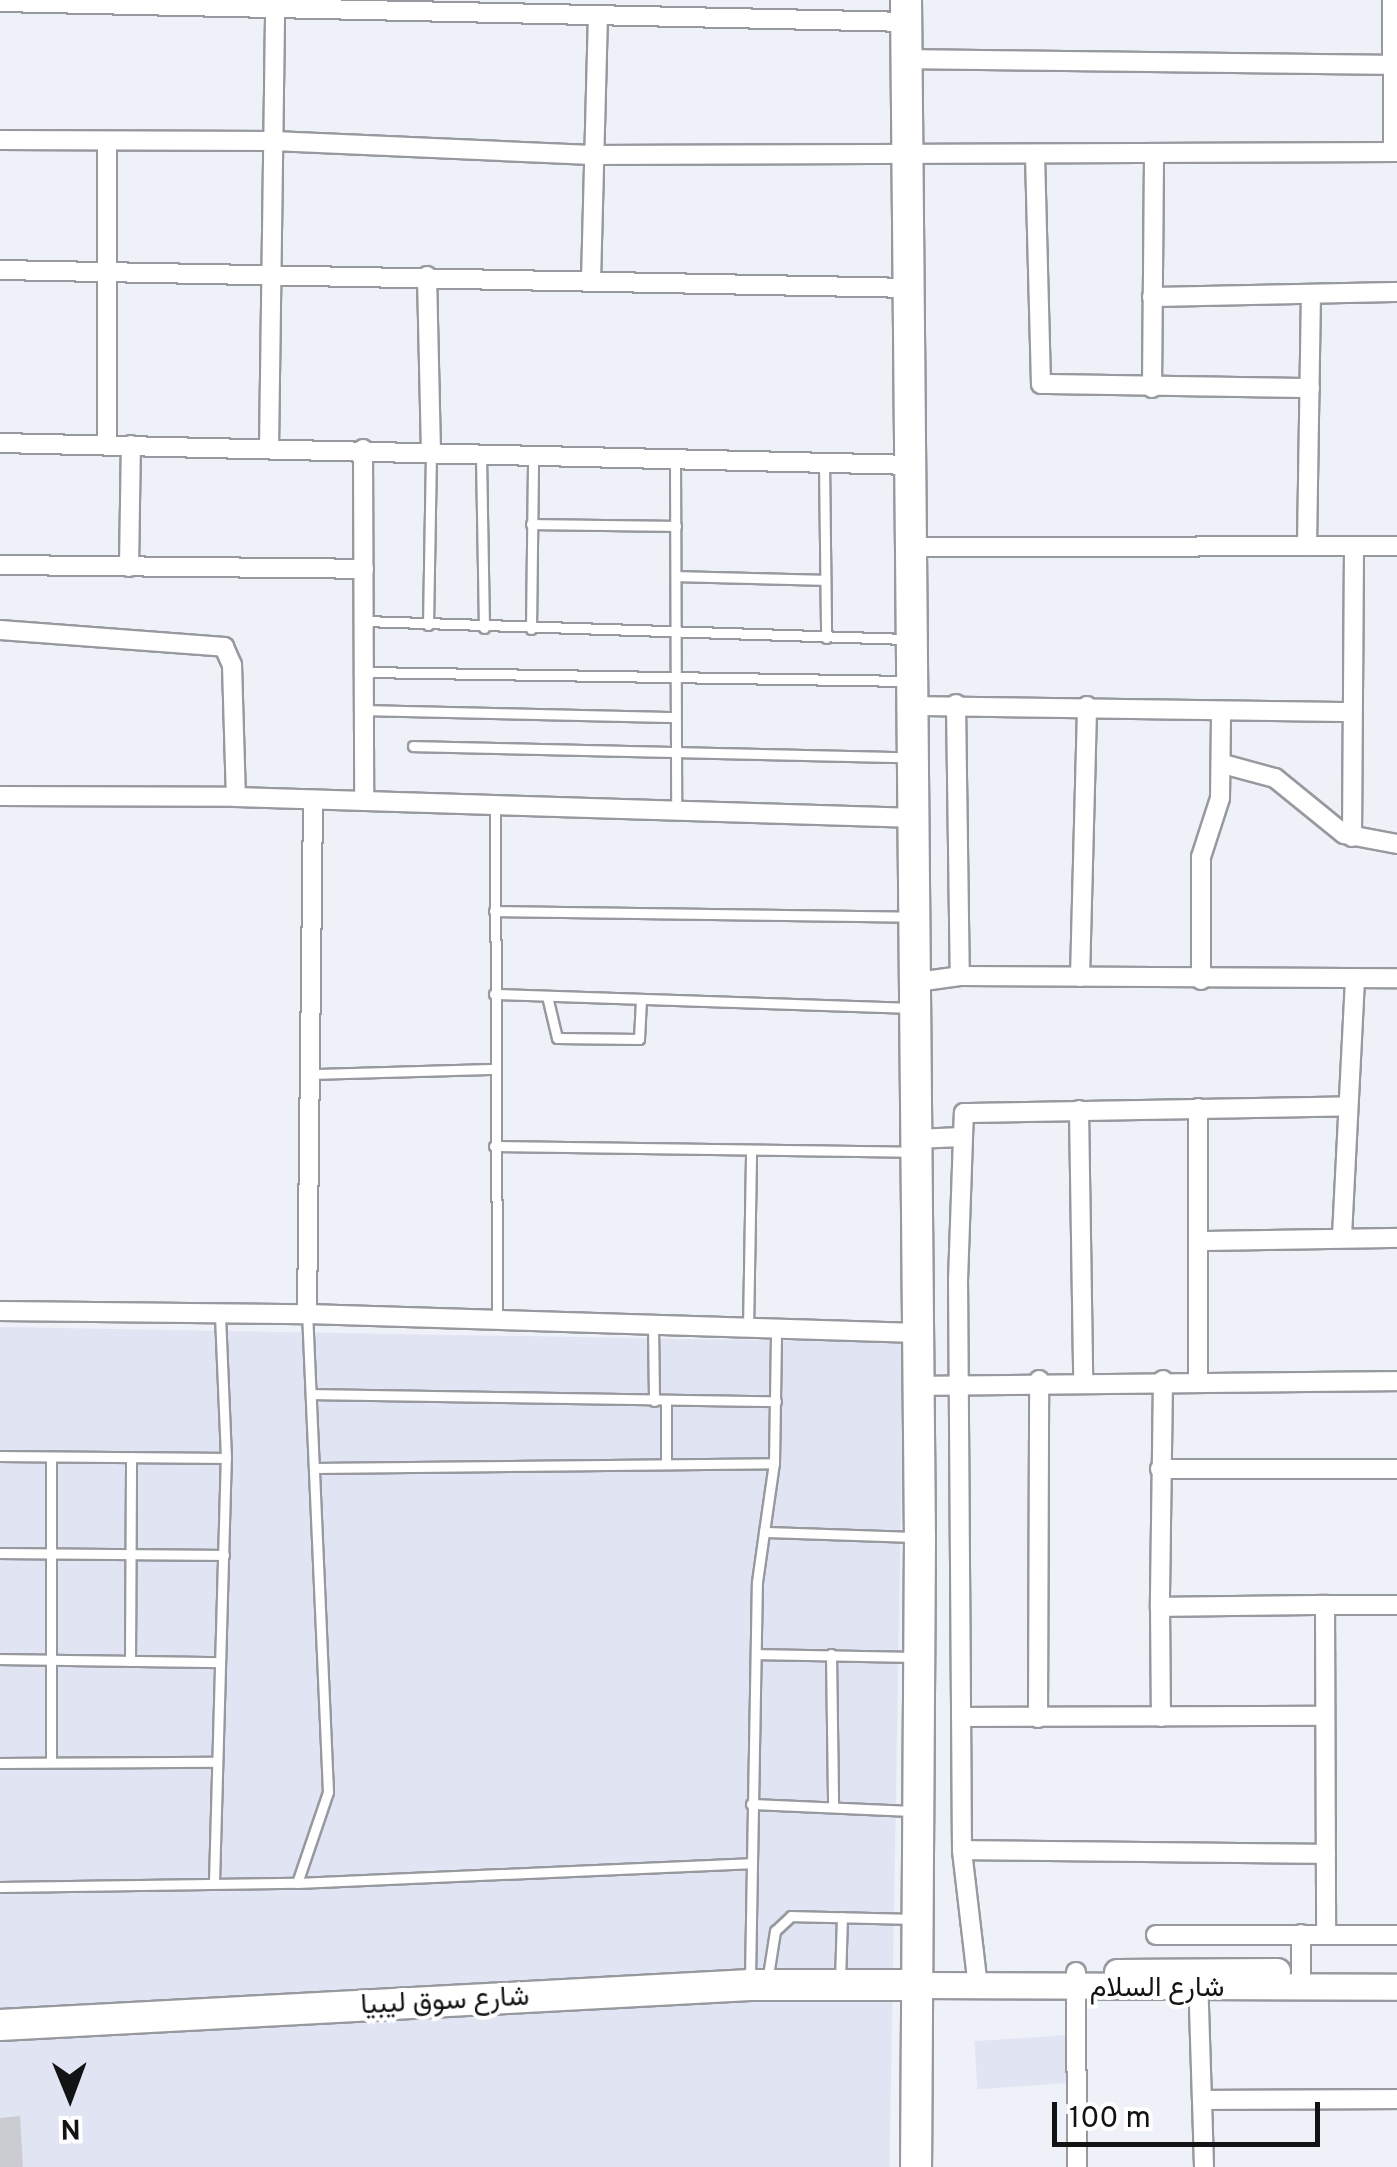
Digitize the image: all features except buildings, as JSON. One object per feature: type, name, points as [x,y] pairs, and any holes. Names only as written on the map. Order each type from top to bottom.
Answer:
[{"type":"main road","points":[[906,11],[916,548],[920,1812],[919,1920],[908,1979],[916,2167]]},
{"type":"main road","name":"شارع السلام","points":[[908,1979],[1300,1979],[1397,1970]]},
{"type":"main road","name":"شارع سوق ليبيا","points":[[0,2025],[908,1979]]},
{"type":"main road","name":"شارع السلام","points":[[1300,1979],[1397,1988]]},
{"type":"street","points":[[0,140],[273,141],[592,154],[908,152],[1035,156],[1395,152],[1392,0]]},
{"type":"street","points":[[0,2],[437,6],[598,18],[906,11]]},
{"type":"street","points":[[269,448],[275,4]]},
{"type":"street","points":[[591,281],[598,18]]},
{"type":"street","points":[[906,59],[1392,65]]},
{"type":"street","points":[[106,141],[107,444]]},
{"type":"street","points":[[1152,388],[1154,155]]},
{"type":"street","points":[[1035,156],[1036,378],[1052,388],[1310,388]]},
{"type":"street","points":[[0,270],[910,288]]},
{"type":"street","points":[[427,276],[431,450]]},
{"type":"street","points":[[1152,297],[1397,292]]},
{"type":"street","points":[[1307,546],[1311,294]]},
{"type":"street","points":[[0,443],[481,450],[914,464]]},
{"type":"street","points":[[129,567],[131,445]]},
{"type":"street","points":[[363,449],[364,801]]},
{"type":"street","points":[[1352,837],[1354,546]]},
{"type":"street","points":[[916,548],[1397,546]]},
{"type":"street","points":[[0,565],[364,569]]},
{"type":"street","points":[[0,630],[224,646],[232,665],[236,797]]},
{"type":"street","points":[[914,693],[956,704],[1351,712]]},
{"type":"street","points":[[956,704],[960,976]]},
{"type":"street","points":[[1080,976],[1087,706]]},
{"type":"street","points":[[1202,980],[1201,857],[1223,764],[1222,712]]},
{"type":"street","points":[[1223,764],[1274,778],[1352,837],[1397,844]]},
{"type":"street","points":[[0,796],[236,797],[916,818]]},
{"type":"street","points":[[308,1314],[314,1074],[313,800]]},
{"type":"street","points":[[917,995],[960,976],[1397,978]]},
{"type":"street","points":[[1342,1236],[1355,979]]},
{"type":"street","points":[[978,1979],[964,1901],[962,1850],[963,1116],[971,1110],[1346,1106]]},
{"type":"street","points":[[1198,1108],[1198,1380]]},
{"type":"street","points":[[1080,1110],[1083,1379]]},
{"type":"street","points":[[915,1145],[962,1137]]},
{"type":"street","points":[[1200,1241],[1397,1238]]},
{"type":"street","points":[[0,1312],[308,1314],[918,1333]]},
{"type":"street","points":[[919,1386],[1083,1379],[1397,1381]]},
{"type":"street","points":[[1038,1380],[1038,1718]]},
{"type":"street","points":[[1161,1717],[1163,1380]]},
{"type":"street","points":[[1160,1469],[1397,1469]]},
{"type":"street","points":[[1160,1607],[1397,1605]]},
{"type":"street","points":[[1325,1606],[1326,1934]]},
{"type":"street","points":[[961,1718],[1325,1716]]},
{"type":"street","points":[[962,1850],[1326,1854]]},
{"type":"street","points":[[1300,1979],[1301,1934]]},
{"type":"street","points":[[1156,1935],[1397,1935]]},
{"type":"street","points":[[1198,1980],[1204,2167]]},
{"type":"street","points":[[1077,1981],[1077,2167]]},
{"type":"street","points":[[1202,2100],[1397,2099]]},
{"type":"lane","points":[[428,625],[431,450]]},
{"type":"lane","points":[[481,450],[484,628]]},
{"type":"lane","points":[[531,629],[533,452]]},
{"type":"lane","points":[[675,457],[676,812]]},
{"type":"lane","points":[[824,462],[826,638]]},
{"type":"lane","points":[[531,524],[676,526]]},
{"type":"lane","points":[[677,576],[824,580]]},
{"type":"lane","points":[[364,621],[484,628],[914,639]]},
{"type":"lane","points":[[364,672],[674,680],[914,693]]},
{"type":"lane","points":[[365,710],[675,717]]},
{"type":"lane","points":[[413,746],[916,756]]},
{"type":"lane","points":[[495,806],[498,1322]]},
{"type":"lane","points":[[494,911],[917,917]]},
{"type":"lane","points":[[494,994],[640,999],[917,995]]},
{"type":"lane","points":[[547,996],[557,1038],[639,1039],[640,999]]},
{"type":"lane","points":[[314,1074],[494,1070]]},
{"type":"lane","points":[[494,1146],[751,1154],[915,1145]]},
{"type":"lane","points":[[748,1329],[751,1154]]},
{"type":"lane","points":[[214,1882],[226,1458],[220,1314]]},
{"type":"lane","points":[[297,1883],[328,1792],[318,1468],[308,1314]]},
{"type":"lane","points":[[654,1326],[654,1401]]},
{"type":"lane","points":[[759,1985],[750,1863],[751,1804],[764,1532],[774,1462],[776,1330]]},
{"type":"lane","points":[[312,1394],[776,1401]]},
{"type":"lane","points":[[666,1401],[666,1462]]},
{"type":"lane","points":[[0,1456],[226,1458]]},
{"type":"lane","points":[[130,1661],[131,1456]]},
{"type":"lane","points":[[50,1457],[51,1762]]},
{"type":"lane","points":[[318,1468],[774,1462]]},
{"type":"lane","points":[[764,1532],[920,1537]]},
{"type":"lane","points":[[0,1553],[224,1555]]},
{"type":"lane","points":[[756,1654],[920,1658]]},
{"type":"lane","points":[[831,1654],[833,1806]]},
{"type":"lane","points":[[0,1659],[220,1662]]},
{"type":"lane","points":[[0,1763],[215,1762]]},
{"type":"lane","points":[[751,1804],[920,1812]]},
{"type":"lane","points":[[0,1887],[297,1883],[750,1863]]},
{"type":"lane","points":[[759,1985],[782,1922],[791,1916],[919,1920]]},
{"type":"lane","points":[[840,1982],[842,1917]]},
{"type":"shaded area","points":[[0,1327],[904,1343],[889,2167],[0,2167]]},
{"type":"shaded area","points":[[1065,2035],[1068,2083],[978,2089],[974,2041]]}]
